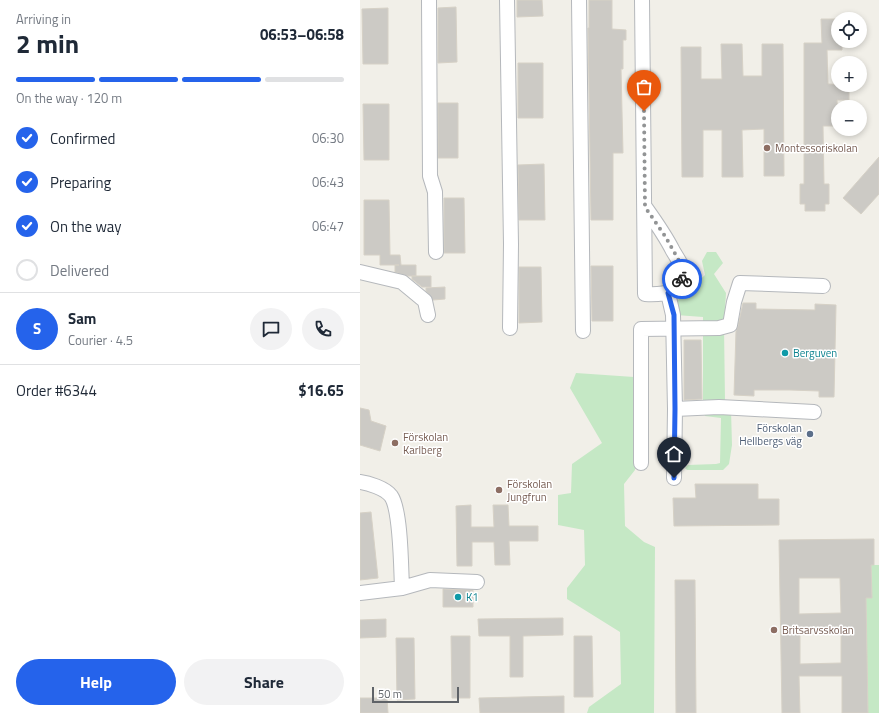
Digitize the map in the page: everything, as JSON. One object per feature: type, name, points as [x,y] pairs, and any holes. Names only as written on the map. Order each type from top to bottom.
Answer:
[{"type":"street","points":[[429,0],[430,176],[435,192],[436,252]]},
{"type":"street","points":[[507,0],[511,244],[510,328]]},
{"type":"street","points":[[579,0],[583,331]]},
{"type":"street","points":[[642,0],[645,294],[668,293],[682,281],[682,266],[665,236],[645,207]]},
{"type":"street","points":[[360,272],[402,282],[425,301],[428,315]]},
{"type":"street","points":[[641,462],[641,329],[719,328],[730,325],[734,302],[740,283],[823,286]]},
{"type":"street","points":[[668,293],[674,315],[674,478]]},
{"type":"street","points":[[675,409],[719,407],[814,412]]},
{"type":"street","points":[[360,482],[373,484],[390,495],[396,510],[402,588]]},
{"type":"street","points":[[360,593],[402,588],[430,580],[477,582]]},
{"type":"green space","points":[[707,252],[716,252],[723,263],[714,274],[726,293],[724,326],[725,401],[731,410],[732,445],[729,464],[723,470],[687,470],[685,468],[688,465],[720,463],[721,418],[705,416],[703,411],[703,317],[676,315],[678,300],[705,275],[702,261]]},
{"type":"green space","points":[[576,373],[634,377],[635,470],[624,484],[625,526],[644,542],[655,547],[654,713],[587,713],[589,707],[621,684],[620,632],[567,599],[567,588],[585,565],[584,530],[558,525],[558,495],[571,493],[572,464],[602,443],[570,388]]},
{"type":"green space","points":[[871,565],[879,565],[879,713],[868,713],[866,598],[872,598]]},
{"type":"building","points":[[517,0],[542,0],[543,16],[517,17]]},
{"type":"building","points":[[589,0],[612,0],[612,29],[626,30],[626,40],[623,40],[623,69],[621,69],[623,153],[613,153],[613,220],[591,220],[588,28]]},
{"type":"building","points":[[456,7],[457,62],[438,63],[438,8]]},
{"type":"building","points":[[388,8],[388,64],[363,64],[362,9]]},
{"type":"building","points":[[821,19],[831,19],[831,48],[842,48],[842,50],[827,50],[828,84],[831,84],[831,92],[849,92],[849,100],[831,100],[831,126],[823,126],[824,184],[829,184],[829,204],[825,204],[825,211],[805,211],[805,204],[800,204],[800,184],[804,184],[804,43],[822,43]]},
{"type":"building","points":[[721,44],[742,44],[743,76],[762,76],[762,44],[783,44],[784,176],[764,176],[764,129],[742,130],[743,177],[722,177],[722,130],[703,130],[703,177],[682,177],[681,47],[701,47],[701,79],[722,79]]},
{"type":"building","points":[[518,63],[543,63],[543,118],[518,118]]},
{"type":"building","points":[[438,103],[458,103],[458,158],[438,158]]},
{"type":"building","points":[[363,104],[389,104],[389,160],[364,160]]},
{"type":"building","points":[[879,157],[879,194],[861,214],[843,198]]},
{"type":"building","points":[[544,164],[545,220],[519,220],[518,165]]},
{"type":"building","points":[[444,198],[464,198],[465,253],[444,253]]},
{"type":"building","points":[[364,200],[389,200],[390,255],[400,255],[401,265],[416,265],[416,276],[408,276],[395,272],[395,265],[380,265],[380,255],[364,255]]},
{"type":"building","points":[[591,266],[613,266],[613,321],[592,321]]},
{"type":"building","points":[[519,267],[541,267],[542,322],[519,323]]},
{"type":"building","points":[[412,276],[431,276],[431,287],[422,287],[412,279]]},
{"type":"building","points":[[445,287],[445,299],[433,300],[426,291],[426,288]]},
{"type":"building","name":"Berguven","points":[[743,303],[756,303],[756,309],[815,310],[815,304],[836,305],[834,397],[819,397],[819,391],[790,390],[754,390],[754,396],[734,395],[736,331]]},
{"type":"building","points":[[684,340],[701,340],[702,399],[684,400]]},
{"type":"building","points":[[360,408],[369,410],[371,421],[386,426],[380,451],[360,445]]},
{"type":"building","points":[[695,484],[758,484],[758,499],[779,499],[779,525],[674,526],[673,498],[696,498]]},
{"type":"building","points":[[471,505],[471,527],[494,527],[493,505],[508,505],[509,526],[538,526],[538,541],[509,541],[510,565],[495,565],[494,542],[472,542],[472,566],[457,566],[456,506]]},
{"type":"building","points":[[371,512],[378,578],[360,580],[360,513]]},
{"type":"building","points":[[874,539],[874,565],[871,565],[872,598],[866,598],[868,713],[842,713],[842,676],[799,676],[800,713],[782,713],[779,540]],"holes":[[[799,578],[840,578],[841,613],[799,614]],[[800,627],[841,627],[841,663],[800,664]]]},
{"type":"building","points":[[675,580],[695,580],[696,713],[676,713]]},
{"type":"building","name":"K1","points":[[443,589],[473,590],[473,607],[443,607]]},
{"type":"building","points":[[563,618],[563,635],[523,636],[523,677],[510,677],[510,636],[479,636],[478,619]]},
{"type":"building","points":[[386,619],[386,637],[360,638],[360,620]]},
{"type":"building","points":[[451,636],[470,636],[470,698],[452,698]]},
{"type":"building","points":[[574,636],[592,636],[593,697],[574,697]]},
{"type":"building","points":[[396,638],[414,638],[415,699],[397,700]]},
{"type":"building","points":[[564,696],[564,713],[480,713],[479,698]]},
{"type":"building","points":[[360,698],[387,698],[388,713],[360,713]]},
{"type":"way so far","points":[[644,111],[645,207],[659,226],[682,266],[682,279]]},
{"type":"place","name":"Montessoriskolan","points":[[767,148]]},
{"type":"place","name":"Berguven","points":[[785,353]]},
{"type":"place","name":"Förskolan Hellbergs väg","points":[[810,434]]},
{"type":"place","name":"Förskolan Karlberg","points":[[395,443]]},
{"type":"place","name":"Förskolan Jungfrun","points":[[499,490]]},
{"type":"place","name":"K1","points":[[458,597]]},
{"type":"place","name":"Britsarvsskolan","points":[[774,630]]},
{"type":"route","points":[[674,478],[674,315],[668,293],[678,286],[682,279]]}]
